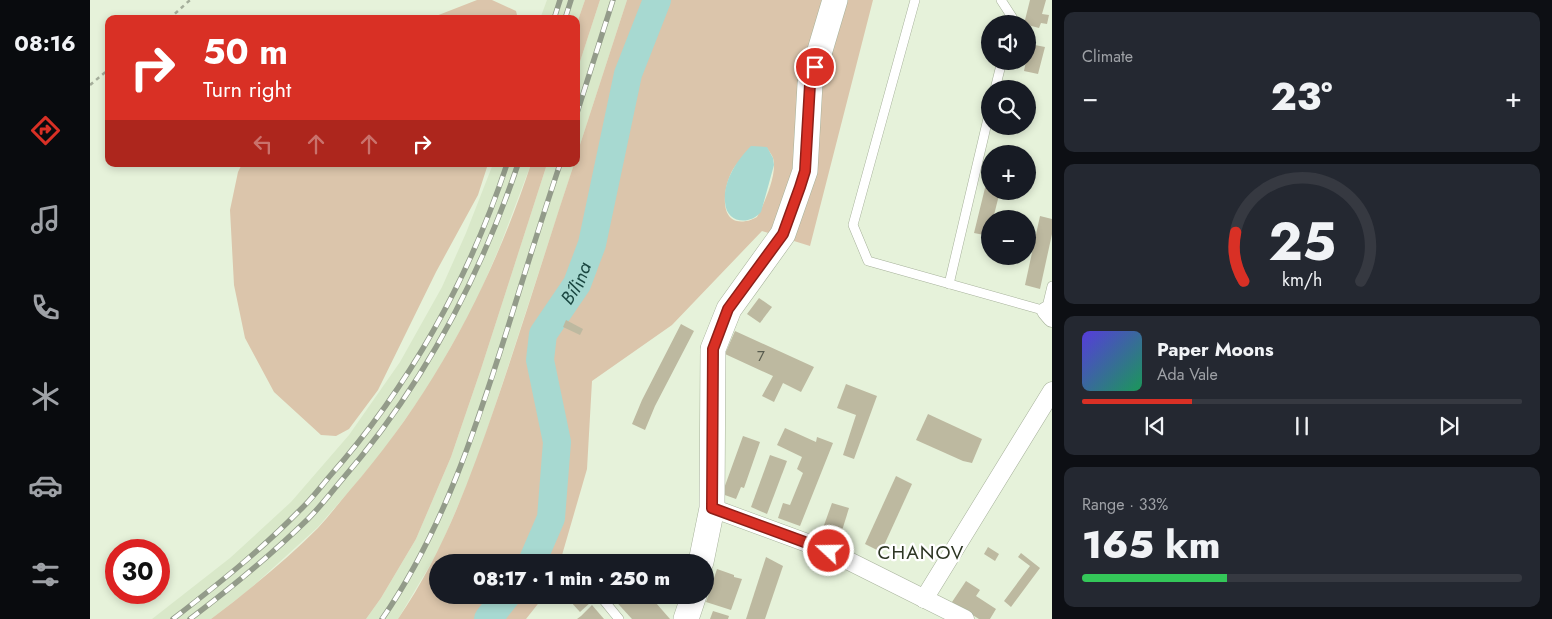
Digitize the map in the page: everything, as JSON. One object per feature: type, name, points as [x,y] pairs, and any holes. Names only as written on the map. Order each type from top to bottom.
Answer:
[{"type":"street","points":[[703,554],[712,508],[713,349],[728,309],[783,234],[805,171],[810,84],[835,0]]},
{"type":"street","points":[[924,599],[1052,391]]},
{"type":"street","points":[[712,508],[829,551],[965,619]]},
{"type":"street","points":[[686,619],[691,604]]},
{"type":"lane","points":[[915,0],[853,225],[868,261],[1049,314],[1052,286]]},
{"type":"lane","points":[[1001,0],[1011,15]]},
{"type":"lane","points":[[949,284],[984,135]]},
{"type":"lane","points":[[607,604],[619,619]]},
{"type":"path","points":[[173,15],[190,0]]},
{"type":"path","points":[[90,85],[105,72]]},
{"type":"shaded area","points":[[477,0],[492,0],[516,11],[517,15],[439,15]]},
{"type":"shaded area","points":[[547,0],[585,0],[580,15],[541,15]]},
{"type":"shaded area","points":[[585,0],[600,0],[580,62],[580,15]]},
{"type":"shaded area","points":[[600,0],[627,0],[580,145],[580,62]]},
{"type":"shaded area","points":[[627,0],[873,0],[810,246],[762,231],[672,325],[592,381],[587,469],[562,554],[436,554],[464,491],[485,436],[573,167],[580,167],[580,145]],"holes":[[[767,148],[774,164],[770,188],[757,217],[747,221],[736,221],[730,217],[726,210],[726,190],[728,180],[736,165]]]},
{"type":"shaded area","points":[[240,167],[487,167],[478,195],[436,272],[378,390],[349,429],[336,436],[321,435],[274,392],[245,338],[234,285],[230,210]]},
{"type":"shaded area","points":[[492,167],[530,167],[500,246],[475,304],[430,384],[378,458],[318,527],[250,589],[211,619],[152,619],[230,558],[291,502],[349,435],[400,362],[442,287]]},
{"type":"shaded area","points":[[530,167],[546,167],[451,457],[416,539],[381,598],[366,619],[211,619],[239,598],[318,528],[380,454],[408,416],[457,336],[498,252]]},
{"type":"shaded area","points":[[546,167],[573,167],[475,466],[439,550],[437,554],[429,554],[429,567],[398,619],[366,619],[381,598],[416,539],[451,457]]},
{"type":"shaded area","points":[[429,567],[429,604],[538,604],[526,619],[398,619]]},
{"type":"water","points":[[751,146],[767,147],[773,158],[774,165],[761,212],[745,221],[734,218],[729,214],[726,209],[725,194],[732,171]]},
{"type":"building","points":[[1030,0],[1046,0],[1042,14],[1049,15],[1047,24],[1041,23],[1039,28],[1036,27],[1036,15],[1026,15]]},
{"type":"building","points":[[1036,45],[1045,47],[1038,74],[1024,71],[1036,70]]},
{"type":"building","points":[[982,200],[998,200],[995,210],[981,210],[981,234],[974,233]]},
{"type":"building","points":[[1040,216],[1052,219],[1052,234],[1040,289],[1025,285],[1029,265],[1036,265],[1036,234]]},
{"type":"building","points":[[759,298],[772,307],[760,323],[747,314]]},
{"type":"building","points":[[566,320],[583,329],[580,335],[563,327]]},
{"type":"building","points":[[681,324],[694,331],[655,406],[645,430],[632,424],[642,400]]},
{"type":"building","points":[[735,331],[814,367],[801,392],[783,383],[774,402],[762,396],[773,376],[725,354]]},
{"type":"building","points":[[846,384],[877,396],[854,459],[843,455],[856,415],[837,408]]},
{"type":"building","points":[[928,414],[982,439],[972,463],[963,461],[916,440]]},
{"type":"building","points":[[785,428],[816,442],[817,437],[833,443],[800,526],[778,518],[783,503],[790,505],[803,473],[797,469],[802,457],[777,445]]},
{"type":"building","points":[[743,436],[760,442],[744,488],[741,487],[736,499],[722,494]]},
{"type":"building","points":[[770,455],[787,461],[767,514],[751,507]]},
{"type":"building","points":[[896,476],[912,484],[881,552],[865,544]]},
{"type":"building","points":[[832,503],[849,508],[841,534],[823,528]]},
{"type":"building","points":[[988,547],[999,554],[995,561],[984,554]]},
{"type":"building","points":[[1021,553],[1040,568],[1011,607],[1004,601],[1030,566],[1018,557]]},
{"type":"building","points":[[766,557],[783,566],[765,619],[746,619]]},
{"type":"building","points":[[717,569],[742,579],[731,610],[712,604],[714,604],[714,578]]},
{"type":"building","points":[[966,581],[980,590],[976,596],[996,609],[990,619],[979,619],[952,602]]},
{"type":"building","points":[[573,604],[589,604],[580,612]]},
{"type":"building","points":[[618,604],[657,604],[670,619],[632,619]]},
{"type":"building","points":[[592,605],[604,619],[577,619],[581,616]]},
{"type":"building","points":[[713,611],[729,616],[728,619],[710,619]]},
{"type":"waterway","name":"Bílina","points":[[535,554],[551,518],[557,442],[540,360],[543,334],[577,284],[592,244],[628,74],[657,0]]},
{"type":"waterway","name":"Bílina","points":[[488,619],[500,604]]},
{"type":"railway","points":[[555,15],[560,0]]},
{"type":"railway","points":[[566,15],[571,0]]},
{"type":"railway","points":[[580,103],[613,0]]},
{"type":"railway","points":[[173,619],[254,554],[303,507],[358,442],[385,406],[434,330],[455,290],[492,207],[506,167]]},
{"type":"railway","points":[[190,619],[250,571],[308,519],[325,501],[396,409],[422,371],[466,291],[485,250],[517,167]]},
{"type":"railway","points":[[382,619],[404,585],[423,550],[456,478],[483,403],[559,167]]},
{"type":"district","name":"CHANOV","points":[[921,552]]},
{"type":"route","points":[[815,67],[810,84],[805,171],[783,234],[728,309],[713,349],[712,508],[829,551]]}]
